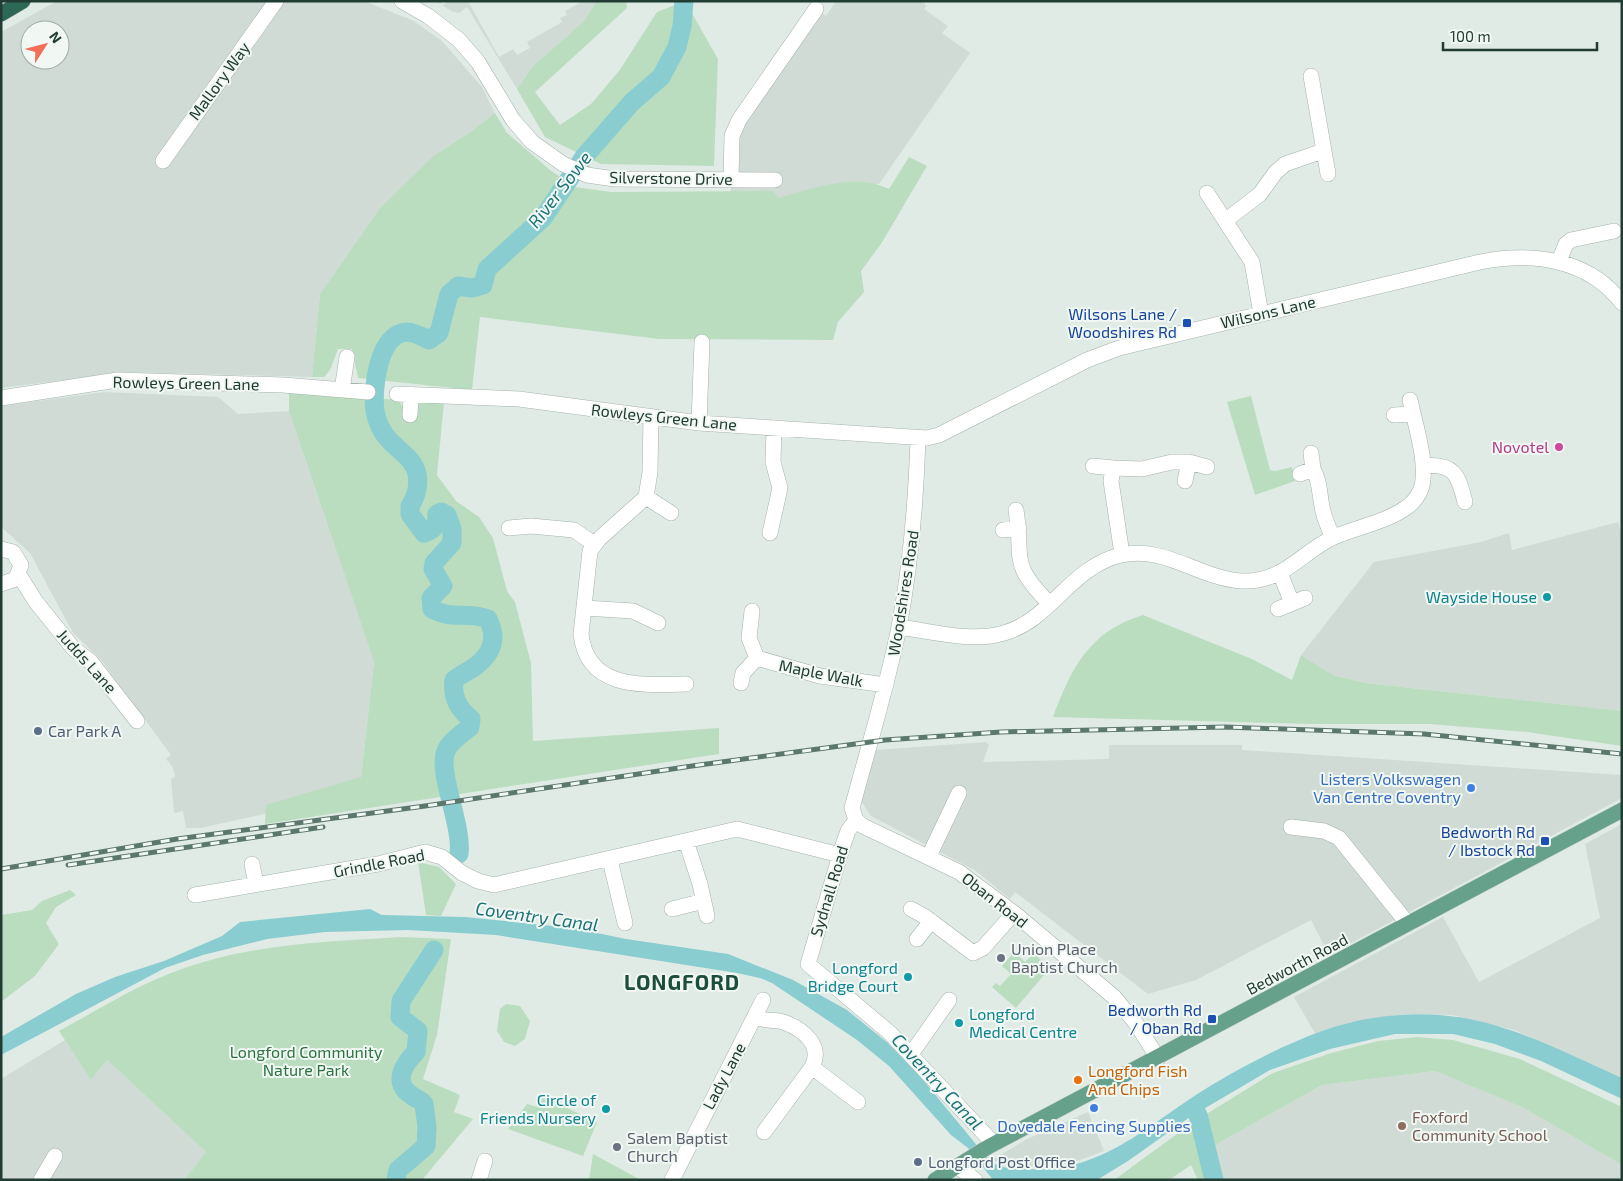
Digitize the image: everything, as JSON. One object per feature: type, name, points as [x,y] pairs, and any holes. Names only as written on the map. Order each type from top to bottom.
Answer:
[{"type":"highway","points":[[1,14],[23,1]]},
{"type":"main road","name":"Bedworth Road","points":[[935,1180],[991,1146],[1622,810]]},
{"type":"street","name":"Mallory Way","points":[[163,161],[276,1]]},
{"type":"street","name":"Silverstone Drive","points":[[402,1],[428,16],[459,40],[483,70],[513,120],[532,142],[563,164],[587,175],[615,178],[775,180]]},
{"type":"street","points":[[731,180],[732,136],[739,120],[816,9]]},
{"type":"street","points":[[1311,76],[1318,126],[1328,174]]},
{"type":"street","points":[[1226,221],[1260,194],[1275,173],[1285,164],[1323,151]]},
{"type":"street","points":[[1207,193],[1252,262],[1261,314]]},
{"type":"street","points":[[1559,261],[1566,244],[1571,240],[1614,230]]},
{"type":"street","name":"Wilsons Lane","points":[[918,438],[939,435],[1101,354],[1261,314],[1497,259],[1537,258],[1559,261],[1593,276],[1606,286],[1622,303]]},
{"type":"street","points":[[699,423],[702,342]]},
{"type":"street","points":[[342,390],[347,357]]},
{"type":"street","name":"Rowleys Green Lane","points":[[1,398],[117,380],[283,385],[368,392]]},
{"type":"street","name":"Rowleys Green Lane","points":[[410,415],[404,394],[519,398],[651,418],[699,423],[918,438]]},
{"type":"street","points":[[899,627],[971,636],[1003,634],[1029,622],[1050,604],[1076,577],[1094,565],[1122,554],[1144,553],[1166,557],[1228,580],[1244,581],[1280,573],[1333,537],[1408,506],[1421,488],[1423,466],[1412,407],[1394,416]]},
{"type":"street","points":[[651,418],[650,472],[646,497],[594,544],[588,560],[585,608],[581,634],[582,645],[585,655],[597,670],[625,682],[651,685],[686,684]]},
{"type":"street","points":[[770,533],[780,488],[774,462],[774,428]]},
{"type":"street","name":"Woodshires Road","points":[[869,744],[886,685],[899,627],[912,542],[918,438]]},
{"type":"street","points":[[1311,453],[1307,471],[1320,484],[1323,511],[1333,537]]},
{"type":"street","points":[[1093,466],[1142,469],[1172,462],[1189,462],[1207,467]]},
{"type":"street","points":[[1185,481],[1189,462]]},
{"type":"street","points":[[1423,466],[1444,466],[1454,472],[1458,478],[1465,502]]},
{"type":"street","points":[[1113,468],[1111,480],[1122,554]]},
{"type":"street","points":[[646,497],[671,513]]},
{"type":"street","points":[[1016,510],[1017,546],[1020,567],[1027,579],[1050,604]]},
{"type":"street","points":[[509,528],[531,526],[574,530],[594,544]]},
{"type":"street","points":[[1003,530],[1018,528]]},
{"type":"street","name":"Judds Lane","points":[[3,547],[13,552],[20,560],[9,581],[36,602],[73,648],[91,662],[137,721]]},
{"type":"street","points":[[1280,573],[1292,603]]},
{"type":"street","points":[[585,608],[634,611],[658,623]]},
{"type":"street","name":"Maple Walk","points":[[752,611],[749,638],[757,658]]},
{"type":"street","name":"Maple Walk","points":[[742,683],[743,673],[757,658]]},
{"type":"street","name":"Maple Walk","points":[[757,658],[820,676],[886,685]]},
{"type":"street","name":"Sydnall Road","points":[[869,744],[852,808],[856,820],[848,831],[808,964],[883,1026],[911,1054],[991,1146]]},
{"type":"street","points":[[929,856],[959,793]]},
{"type":"street","name":"Oban Road","points":[[856,820],[862,826],[896,843],[929,856],[967,876],[1014,913],[1114,997],[1135,1022],[1158,1058]]},
{"type":"street","points":[[1291,827],[1324,832],[1339,838],[1408,924]]},
{"type":"street","name":"Grindle Road","points":[[195,895],[378,864],[425,852],[436,854],[462,874],[494,885],[742,829],[840,855]]},
{"type":"street","points":[[686,841],[707,916]]},
{"type":"street","points":[[610,860],[625,923]]},
{"type":"street","points":[[252,864],[256,884]]},
{"type":"street","points":[[672,909],[704,900]]},
{"type":"street","points":[[911,909],[931,921],[968,950],[976,953],[983,948],[1014,913]]},
{"type":"street","points":[[917,938],[931,921]]},
{"type":"street","name":"Lady Lane","points":[[672,1180],[763,1000]]},
{"type":"street","points":[[911,1054],[949,1000]]},
{"type":"street","points":[[756,1017],[768,1022],[785,1022],[807,1036],[816,1051],[812,1067],[764,1132]]},
{"type":"street","points":[[812,1067],[858,1102]]},
{"type":"street","points":[[41,1180],[55,1156]]},
{"type":"street","points":[[960,1164],[975,1180]]},
{"type":"shaded area","points":[[57,1],[364,1],[414,21],[442,41],[482,87],[495,113],[469,133],[432,157],[380,208],[320,294],[312,377],[126,372],[1,388],[1,32],[20,21],[20,70],[70,70],[70,20],[23,20]]},
{"type":"shaded area","points":[[450,1],[468,1],[499,57],[513,49],[517,55],[530,48],[527,42],[562,22],[560,18],[567,15],[565,11],[583,1],[597,1],[583,22],[533,66],[517,89],[467,7],[459,13],[451,11],[442,5]]},
{"type":"shaded area","points":[[836,1],[923,1],[926,6],[924,9],[948,26],[942,33],[970,53],[879,184],[826,185],[777,199],[773,191],[731,192],[732,136],[816,9],[826,16]]},
{"type":"shaded area","points":[[104,392],[218,397],[238,414],[289,411],[374,662],[359,793],[201,828],[186,828],[183,811],[174,813],[171,779],[175,776],[172,766],[166,759],[171,755],[101,660],[73,633],[30,553],[1,527],[1,406]]},
{"type":"shaded area","points":[[1618,522],[1622,535],[1622,711],[1365,683],[1333,675],[1301,655],[1374,562],[1481,542],[1509,533],[1512,550]]},
{"type":"shaded area","points":[[986,742],[989,745],[983,762],[1109,759],[1109,745],[1242,745],[1242,750],[1622,775],[1622,798],[1329,955],[1311,920],[1196,980],[1148,994],[1015,892],[1010,899],[976,871],[871,816],[861,801],[875,750]]},
{"type":"shaded area","points":[[1622,824],[1622,1078],[1514,1030],[1452,1015],[1409,1014],[1373,1018],[1316,1035],[1294,997],[1443,917],[1479,982],[1600,918],[1585,844]]},
{"type":"shaded area","points":[[65,1040],[91,1080],[107,1060],[206,1152],[184,1180],[1,1180],[1,1079]]},
{"type":"shaded area","name":"Foxford Community School","points":[[1435,1071],[1524,1108],[1622,1165],[1622,1180],[1220,1180],[1212,1154],[1217,1144],[1322,1085]]},
{"type":"shaded area","points":[[1088,1112],[1104,1151],[1072,1163],[1053,1166],[1007,1166],[992,1160],[1027,1139]]},
{"type":"green space","points":[[597,1],[626,1],[627,8],[535,92],[560,125],[591,104],[619,71],[657,12],[685,1],[718,59],[714,166],[601,164],[545,137],[517,89],[533,66],[583,22]]},
{"type":"green space","points":[[495,113],[507,133],[550,170],[575,187],[611,192],[773,191],[778,198],[819,187],[848,182],[876,184],[889,189],[909,157],[927,166],[881,244],[861,271],[864,292],[838,322],[833,340],[659,339],[480,317],[472,390],[358,378],[352,349],[338,349],[330,370],[324,377],[312,377],[320,294],[380,208],[432,157],[469,133]]},
{"type":"green space","points":[[289,391],[398,400],[404,408],[421,402],[444,402],[437,475],[456,501],[479,517],[493,538],[507,591],[515,602],[531,663],[533,741],[719,728],[719,754],[265,824],[266,805],[361,777],[374,662],[289,411]]},
{"type":"green space","points":[[1251,396],[1270,470],[1275,471],[1292,467],[1295,481],[1255,495],[1227,402]]},
{"type":"green space","points":[[1143,615],[1252,659],[1292,680],[1301,655],[1333,675],[1365,683],[1622,711],[1622,746],[1527,732],[1430,724],[1311,724],[1053,717],[1067,683],[1084,654],[1109,631],[1124,622]]},
{"type":"green space","points":[[418,862],[439,867],[456,884],[441,916],[426,915]]},
{"type":"green space","points":[[70,890],[76,895],[56,907],[46,923],[59,944],[35,976],[1,1002],[1,915],[32,910],[42,901]]},
{"type":"green space","name":"Longford Community Nature Park","points":[[400,937],[451,939],[437,1035],[423,1079],[460,1095],[454,1112],[473,1119],[422,1180],[184,1180],[206,1152],[107,1060],[91,1080],[59,1031],[142,986],[199,963],[255,950],[284,946]]},
{"type":"green space","points":[[1031,951],[1050,968],[1016,1008],[992,987],[996,983],[1000,986],[1011,974],[1002,966],[1014,952],[1025,962],[1032,955]]},
{"type":"green space","points":[[506,1004],[520,1006],[530,1021],[525,1039],[515,1046],[504,1042],[497,1031],[500,1009]]},
{"type":"green space","points":[[1417,1037],[1453,1040],[1520,1059],[1622,1107],[1622,1165],[1524,1108],[1435,1071],[1322,1085],[1217,1144],[1212,1154],[1220,1180],[1198,1180],[1191,1165],[1169,1180],[1114,1180],[1192,1123],[1273,1073],[1331,1053],[1378,1041]]},
{"type":"green space","points":[[543,1097],[597,1122],[583,1156],[508,1129],[527,1104],[538,1107]]},
{"type":"green space","points":[[593,1154],[641,1180],[589,1180]]},
{"type":"water","points":[[370,909],[382,915],[465,917],[573,928],[626,939],[728,954],[793,980],[847,1010],[888,1043],[919,1075],[989,1160],[1008,1168],[1057,1168],[1082,1162],[1106,1153],[1217,1082],[1273,1052],[1332,1028],[1373,1018],[1409,1014],[1442,1015],[1502,1027],[1560,1050],[1622,1078],[1622,1099],[1541,1061],[1495,1044],[1453,1034],[1395,1034],[1330,1049],[1270,1070],[1190,1117],[1128,1161],[1097,1180],[993,1180],[968,1148],[951,1135],[889,1066],[857,1040],[772,983],[760,978],[737,973],[496,935],[408,930],[325,932],[267,939],[203,955],[165,968],[1,1055],[1,1037],[76,994],[115,977],[164,961],[222,936],[240,922]]},
{"type":"waterway","name":"River Sowe","points":[[459,854],[457,829],[447,785],[444,760],[448,747],[470,727],[471,719],[457,702],[454,680],[474,667],[487,655],[493,638],[488,619],[446,614],[432,609],[431,598],[443,586],[433,569],[434,563],[452,543],[452,529],[447,515],[441,512],[437,514],[435,526],[424,533],[410,514],[410,506],[414,499],[418,478],[412,462],[391,442],[377,419],[374,401],[379,364],[389,342],[397,335],[410,332],[429,340],[439,333],[449,294],[458,286],[472,288],[483,285],[487,269],[543,218],[584,157],[632,102],[661,77],[677,47],[682,26],[684,1]]},
{"type":"waterway","name":"River Sowe","points":[[396,1180],[398,1170],[426,1146],[427,1127],[424,1104],[405,1090],[402,1084],[401,1079],[404,1067],[416,1052],[418,1031],[400,1017],[401,1001],[434,950]]},
{"type":"waterway","name":"River Sowe","points":[[1198,1115],[1214,1180]]},
{"type":"railway","points":[[1,869],[177,839],[425,806],[692,766],[885,740],[1001,732],[1225,727],[1424,734],[1622,754]]},
{"type":"railway","points":[[68,865],[323,827]]},
{"type":"place","name":"Wilsons Lane / Woodshires Rd","points":[[1187,323]]},
{"type":"place","name":"Novotel","points":[[1559,447]]},
{"type":"place","name":"Wayside House","points":[[1547,597]]},
{"type":"place","name":"Car Park A","points":[[38,731]]},
{"type":"place","name":"Listers Volkswagen Van Centre Coventry","points":[[1471,788]]},
{"type":"place","name":"Bedworth Rd / Ibstock Rd","points":[[1545,841]]},
{"type":"place","name":"Union Place Baptist Church","points":[[1001,958]]},
{"type":"place","name":"Longford Bridge Court","points":[[908,977]]},
{"type":"place","name":"Bedworth Rd / Oban Rd","points":[[1212,1019]]},
{"type":"place","name":"Longford Medical Centre","points":[[959,1023]]},
{"type":"place","name":"Longford Fish And Chips","points":[[1078,1080]]},
{"type":"place","name":"Dovedale Fencing Supplies","points":[[1094,1108]]},
{"type":"place","name":"Circle of Friends Nursery","points":[[606,1109]]},
{"type":"place","name":"Foxford Community School","points":[[1402,1126]]},
{"type":"place","name":"Salem Baptist Church","points":[[617,1147]]},
{"type":"place","name":"Longford Post Office","points":[[918,1162]]},
{"type":"district","name":"LONGFORD","points":[[682,983]]},
{"type":"water label","name":"Coventry Canal","points":[[537,917]]},
{"type":"water label","name":"Coventry Canal","points":[[937,1082]]}]
